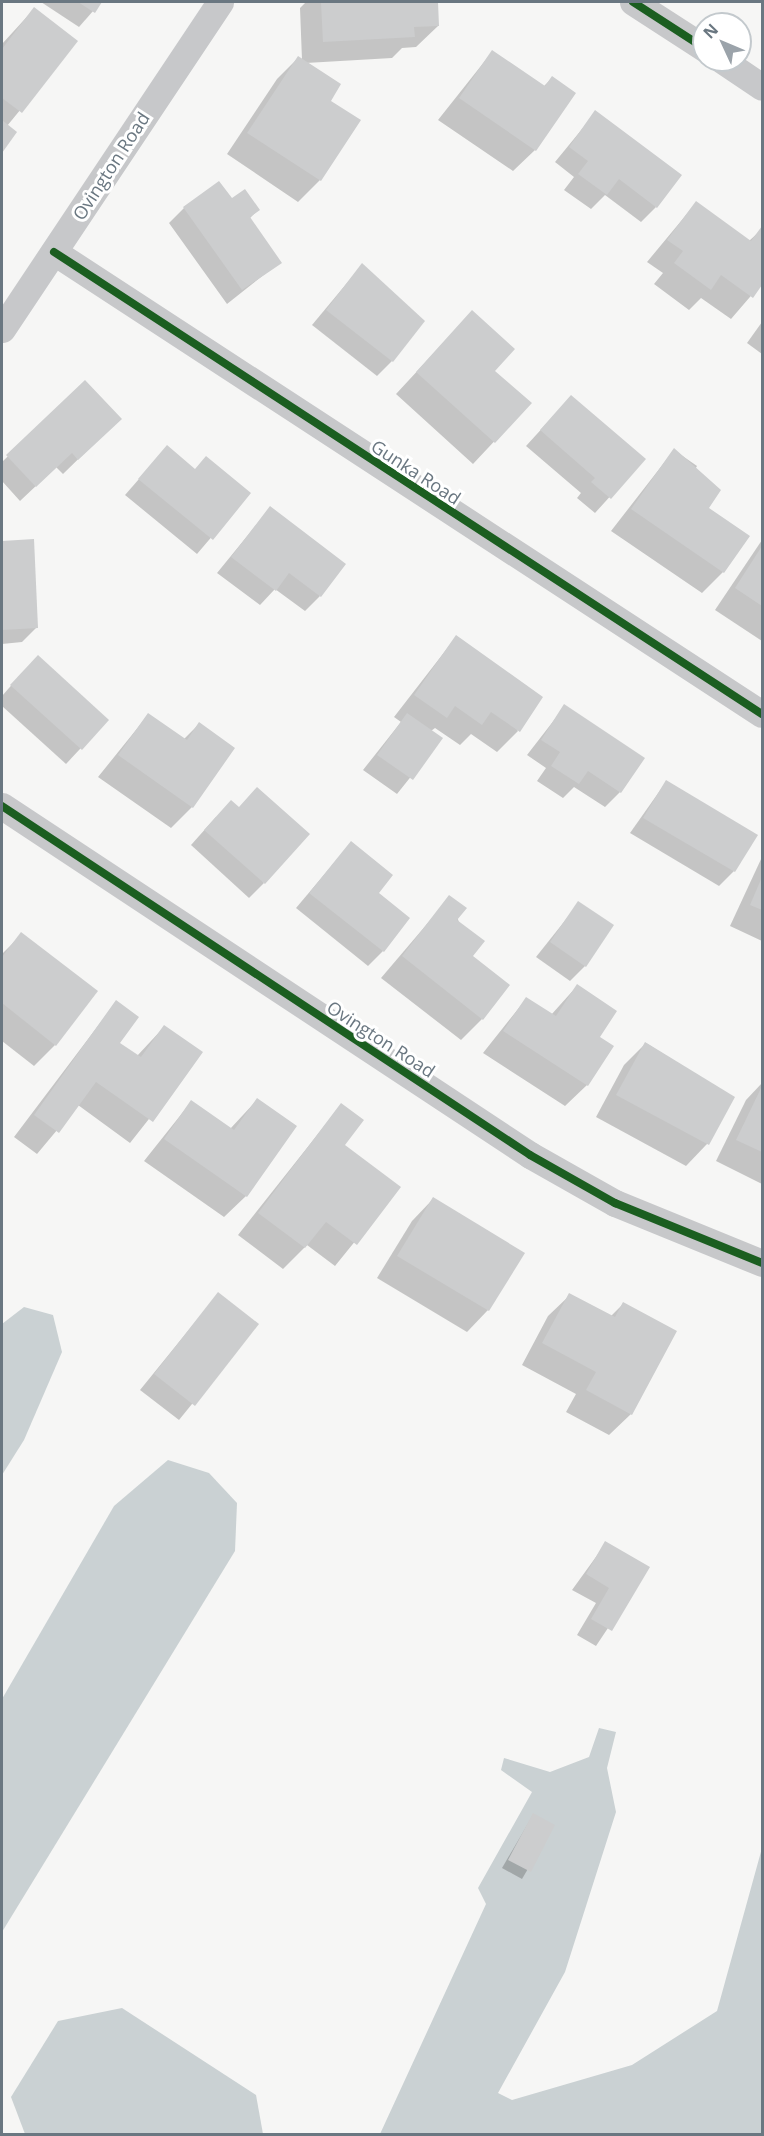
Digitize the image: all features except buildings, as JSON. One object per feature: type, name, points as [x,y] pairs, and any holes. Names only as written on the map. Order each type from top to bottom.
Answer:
[{"type":"street","name":"Ovington Road","points":[[2,329],[220,2]]},
{"type":"street","points":[[633,2],[692,40]]},
{"type":"street","points":[[740,72],[762,87]]},
{"type":"street","name":"Gunka Road","points":[[54,252],[762,714]]},
{"type":"street","name":"Ovington Road","points":[[2,806],[530,1155],[615,1203],[762,1263]]},
{"type":"shaded area","points":[[24,1307],[53,1315],[62,1352],[24,1440],[2,1475],[2,1324]]},
{"type":"shaded area","points":[[168,1460],[209,1473],[237,1503],[235,1551],[2,1932],[2,1699],[114,1506]]},
{"type":"shaded area","points":[[599,1728],[616,1732],[607,1768],[616,1812],[565,1972],[498,2093],[512,2100],[632,2065],[717,2011],[762,1848],[762,2134],[380,2134],[486,1904],[478,1888],[532,1792],[501,1770],[504,1758],[550,1772],[589,1757]]},
{"type":"shaded area","points":[[122,2008],[256,2095],[263,2134],[25,2134],[11,2097],[58,2021]]},
{"type":"cycle path","points":[[633,2],[692,40]]},
{"type":"cycle path","points":[[54,252],[762,714]]},
{"type":"cycle path","points":[[2,806],[530,1155],[615,1203],[762,1263]]}]
